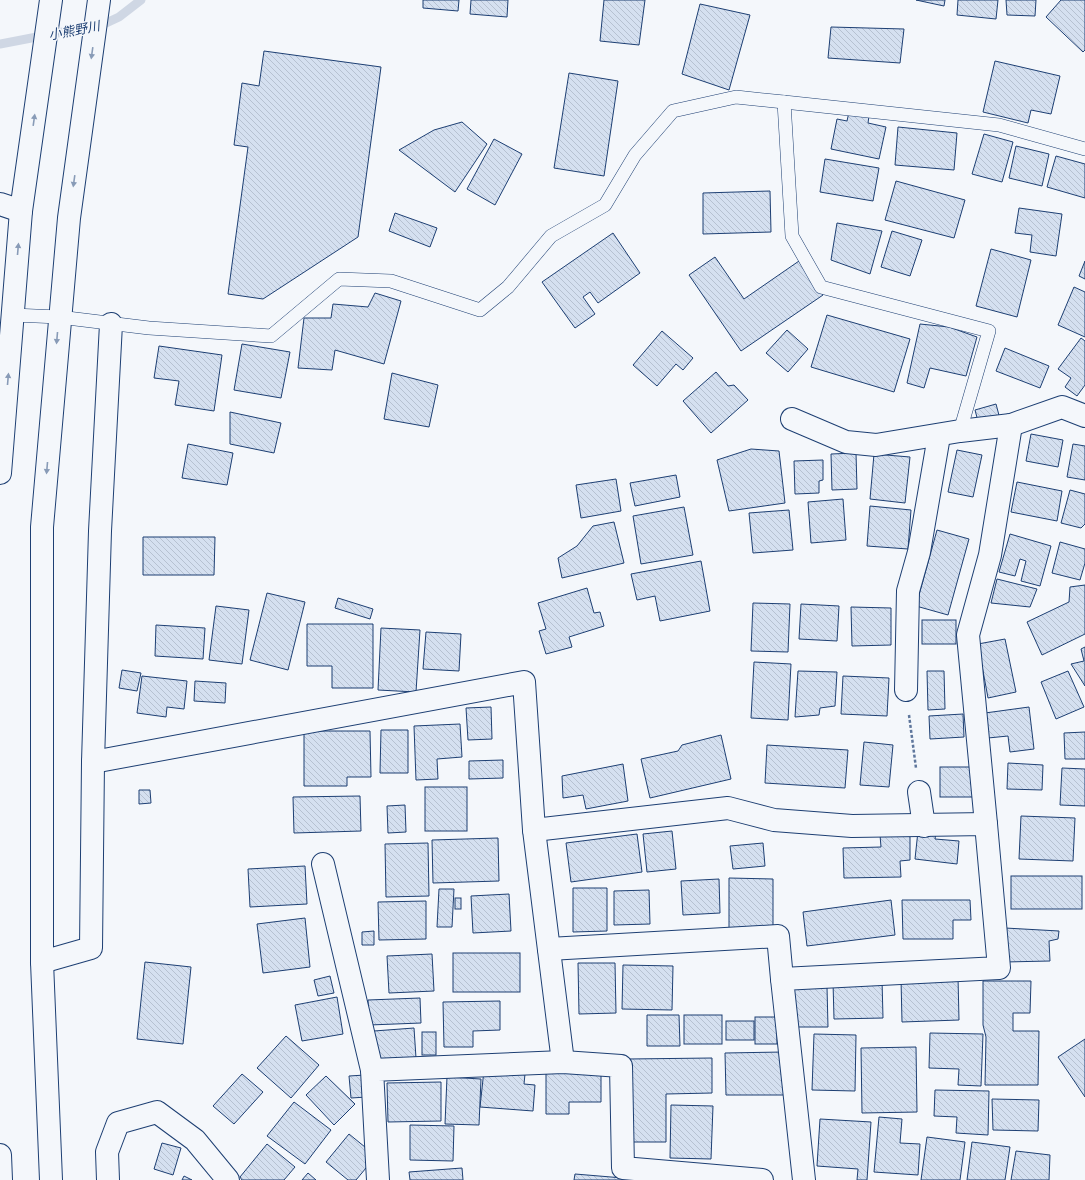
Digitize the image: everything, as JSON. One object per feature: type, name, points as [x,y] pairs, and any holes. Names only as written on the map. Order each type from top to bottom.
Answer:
[{"type":"street","points":[[0,474],[21,211],[51,0]]},
{"type":"street","points":[[51,1180],[42,962],[42,527],[59,317],[69,218],[99,0]]},
{"type":"street","points":[[0,204],[21,211]]},
{"type":"street","points":[[42,962],[91,948],[93,762],[100,531],[111,324]]},
{"type":"street","points":[[792,419],[846,442],[876,445],[939,436],[960,431],[1011,425],[1062,407],[1085,416]]},
{"type":"street","points":[[782,979],[999,968],[968,636],[990,555],[1011,425]]},
{"type":"street","points":[[906,690],[908,591],[919,552],[939,436]]},
{"type":"street","points":[[93,762],[524,682],[534,830],[563,1062]]},
{"type":"street","points":[[919,792],[924,826]]},
{"type":"street","points":[[534,830],[728,808],[774,820],[852,826],[986,824]]},
{"type":"street","points":[[323,864],[372,1070],[378,1180]]},
{"type":"street","points":[[549,949],[778,936],[804,1180]]},
{"type":"street","points":[[372,1070],[563,1062],[621,1066],[623,1168],[762,1180]]},
{"type":"street","points":[[108,1180],[107,1152],[118,1123],[158,1112],[195,1140],[228,1180]]},
{"type":"street","points":[[0,1155],[1,1180]]},
{"type":"lane","points":[[13,315],[59,317],[111,324],[271,336],[339,279],[391,281],[480,310],[508,287],[551,236],[605,205],[635,155],[673,111],[736,97],[999,125],[1085,149]]},
{"type":"lane","points":[[784,102],[792,236],[821,287],[989,330],[960,431]]},
{"type":"path","points":[[906,690],[919,792]]},
{"type":"building","points":[[423,0],[459,0],[458,11],[423,8]]},
{"type":"building","points":[[471,0],[508,0],[507,17],[470,14]]},
{"type":"building","points":[[604,0],[645,0],[639,45],[600,41]]},
{"type":"building","points":[[916,0],[945,0],[944,6]]},
{"type":"building","points":[[958,0],[998,0],[996,19],[957,15]]},
{"type":"building","points":[[1006,0],[1036,0],[1035,16],[1007,15]]},
{"type":"building","points":[[1061,0],[1085,0],[1085,50],[1083,52],[1046,17]]},
{"type":"building","points":[[700,4],[750,15],[729,90],[682,74]]},
{"type":"building","points":[[831,27],[904,29],[900,63],[828,58]]},
{"type":"building","points":[[264,51],[381,67],[358,237],[263,299],[228,294],[248,147],[234,145],[242,83],[259,86]]},
{"type":"building","points":[[995,61],[1060,76],[1051,114],[1031,110],[1028,123],[983,112]]},
{"type":"building","points":[[569,73],[618,81],[604,176],[554,168]]},
{"type":"building","points":[[849,112],[869,116],[868,123],[886,127],[879,159],[831,149],[837,119],[847,121]]},
{"type":"building","points":[[462,122],[487,144],[455,192],[399,150],[434,130]]},
{"type":"building","points":[[898,127],[957,133],[954,170],[895,165]]},
{"type":"building","points":[[984,134],[1013,142],[1002,182],[972,174]]},
{"type":"building","points":[[494,139],[522,154],[495,205],[467,189]]},
{"type":"building","points":[[1016,146],[1049,154],[1042,186],[1009,178]]},
{"type":"building","points":[[1056,156],[1085,164],[1085,198],[1047,187]]},
{"type":"building","points":[[825,159],[879,168],[873,201],[820,192]]},
{"type":"building","points":[[896,181],[965,200],[954,238],[885,220]]},
{"type":"building","points":[[770,191],[771,232],[703,234],[703,193]]},
{"type":"building","points":[[1019,208],[1062,214],[1056,256],[1030,252],[1032,235],[1015,233]]},
{"type":"building","points":[[395,213],[437,228],[430,247],[389,231]]},
{"type":"building","points":[[837,223],[882,231],[870,274],[831,260]]},
{"type":"building","points":[[892,231],[922,240],[910,276],[881,267]]},
{"type":"building","points":[[613,233],[640,273],[598,303],[590,292],[583,297],[595,314],[575,328],[542,282]]},
{"type":"building","points":[[991,249],[1031,260],[1017,317],[976,306]]},
{"type":"building","points":[[715,257],[744,299],[799,261],[823,295],[741,351],[689,275]]},
{"type":"building","points":[[1085,261],[1085,279],[1079,276]]},
{"type":"building","points":[[1074,287],[1085,292],[1085,337],[1058,325]]},
{"type":"building","points":[[375,293],[401,301],[384,364],[335,350],[332,370],[298,368],[304,318],[331,318],[333,304],[368,307]]},
{"type":"building","points":[[827,315],[910,339],[894,392],[811,367]]},
{"type":"building","points":[[920,324],[949,327],[977,337],[966,376],[930,368],[924,388],[907,383]]},
{"type":"building","points":[[787,330],[808,349],[788,372],[766,353]]},
{"type":"building","points":[[662,331],[693,358],[683,370],[676,364],[657,386],[633,365]]},
{"type":"building","points":[[1081,338],[1085,341],[1085,385],[1077,396],[1065,387],[1071,378],[1058,369]]},
{"type":"building","points":[[242,344],[290,352],[281,398],[234,390]]},
{"type":"building","points":[[159,346],[222,355],[214,411],[175,405],[179,381],[154,378]]},
{"type":"building","points":[[1005,348],[1049,366],[1040,388],[996,371]]},
{"type":"building","points":[[716,372],[728,386],[734,385],[748,400],[711,433],[683,401]]},
{"type":"building","points":[[392,373],[438,385],[429,427],[384,419]]},
{"type":"building","points":[[996,404],[1000,419],[979,425],[975,410]]},
{"type":"building","points":[[230,412],[281,423],[274,453],[230,444]]},
{"type":"building","points":[[1031,434],[1063,440],[1058,467],[1026,461]]},
{"type":"building","points":[[188,444],[233,453],[227,485],[182,478]]},
{"type":"building","points":[[1073,444],[1085,446],[1085,480],[1067,477]]},
{"type":"building","points":[[751,449],[779,451],[785,503],[729,511],[717,460]]},
{"type":"building","points":[[957,450],[982,455],[973,497],[948,492]]},
{"type":"building","points":[[856,453],[857,489],[832,490],[831,454]]},
{"type":"building","points":[[874,454],[910,457],[905,503],[870,499]]},
{"type":"building","points":[[823,460],[823,480],[819,481],[819,493],[795,494],[794,461]]},
{"type":"building","points":[[676,475],[680,497],[635,506],[630,483]]},
{"type":"building","points":[[616,479],[621,511],[581,518],[576,485]]},
{"type":"building","points":[[1017,482],[1062,491],[1057,521],[1011,512]]},
{"type":"building","points":[[1070,490],[1085,494],[1085,524],[1081,528],[1061,523]]},
{"type":"building","points":[[843,499],[846,540],[811,543],[808,502]]},
{"type":"building","points":[[870,506],[911,510],[908,549],[867,546]]},
{"type":"building","points":[[684,507],[693,555],[641,564],[633,516]]},
{"type":"building","points":[[789,510],[793,550],[753,553],[749,513]]},
{"type":"building","points":[[614,522],[624,563],[562,578],[558,558],[577,546],[593,526]]},
{"type":"building","points":[[937,530],[969,539],[948,615],[916,606]]},
{"type":"building","points":[[1010,534],[1051,546],[1040,586],[1021,581],[1026,561],[1020,559],[1015,576],[999,572]]},
{"type":"building","points":[[143,537],[215,537],[214,575],[143,575]]},
{"type":"building","points":[[1060,542],[1085,549],[1085,563],[1080,580],[1052,573]]},
{"type":"building","points":[[701,561],[710,611],[660,621],[655,596],[637,600],[631,574]]},
{"type":"building","points":[[997,579],[1037,589],[1030,607],[991,603]]},
{"type":"building","points":[[1085,585],[1085,634],[1042,655],[1027,622],[1069,602],[1070,587]]},
{"type":"building","points":[[587,588],[594,613],[600,612],[604,626],[569,637],[572,647],[546,654],[539,631],[546,629],[538,603]]},
{"type":"building","points":[[267,593],[305,602],[288,670],[250,660]]},
{"type":"building","points":[[338,598],[373,609],[370,619],[335,608]]},
{"type":"building","points":[[753,603],[790,604],[788,652],[751,651]]},
{"type":"building","points":[[801,604],[839,606],[837,641],[799,639]]},
{"type":"building","points":[[216,606],[249,610],[242,664],[209,660]]},
{"type":"building","points":[[851,607],[891,608],[891,645],[852,646]]},
{"type":"building","points":[[922,620],[956,620],[956,644],[922,644]]},
{"type":"building","points":[[307,624],[373,624],[373,688],[332,688],[332,666],[307,666]]},
{"type":"building","points":[[156,625],[205,628],[203,659],[155,656]]},
{"type":"building","points":[[381,628],[420,630],[416,692],[378,690]]},
{"type":"building","points":[[426,632],[461,634],[459,671],[423,669]]},
{"type":"building","points":[[1005,639],[1016,692],[988,698],[978,644]]},
{"type":"building","points":[[1085,647],[1085,686],[1071,664],[1084,661],[1081,649]]},
{"type":"building","points":[[754,662],[791,664],[788,720],[751,718]]},
{"type":"building","points":[[122,670],[141,673],[137,691],[119,688]]},
{"type":"building","points":[[798,671],[837,672],[835,706],[820,708],[819,715],[795,717]]},
{"type":"building","points":[[927,671],[944,671],[945,709],[928,710]]},
{"type":"building","points":[[1068,671],[1084,707],[1056,719],[1041,682]]},
{"type":"building","points":[[142,676],[187,681],[184,709],[167,707],[166,717],[137,713]]},
{"type":"building","points":[[843,676],[889,678],[887,716],[841,714]]},
{"type":"building","points":[[195,681],[226,683],[225,703],[194,701]]},
{"type":"building","points":[[491,707],[492,739],[468,740],[466,708]]},
{"type":"building","points":[[1029,707],[1034,749],[1010,752],[1008,736],[988,738],[985,713]]},
{"type":"building","points":[[963,714],[964,737],[930,739],[929,716]]},
{"type":"building","points":[[460,724],[462,757],[437,759],[438,779],[416,780],[414,726]]},
{"type":"building","points":[[381,730],[408,730],[408,773],[380,773]]},
{"type":"building","points":[[304,731],[370,731],[371,777],[347,777],[347,786],[304,786]]},
{"type":"building","points":[[1085,732],[1085,759],[1065,759],[1064,733]]},
{"type":"building","points":[[721,735],[731,779],[650,798],[641,759],[678,751],[682,745]]},
{"type":"building","points":[[864,742],[893,745],[889,787],[860,785]]},
{"type":"building","points":[[767,745],[848,750],[845,788],[765,783]]},
{"type":"building","points":[[503,760],[503,778],[469,779],[469,761]]},
{"type":"building","points":[[1008,763],[1043,765],[1042,790],[1007,789]]},
{"type":"building","points":[[623,764],[628,801],[586,809],[583,795],[563,798],[562,776]]},
{"type":"building","points":[[940,767],[973,767],[973,797],[940,797]]},
{"type":"building","points":[[1062,768],[1085,769],[1085,806],[1060,805]]},
{"type":"building","points":[[425,787],[467,787],[467,831],[425,831]]},
{"type":"building","points":[[139,790],[150,790],[151,803],[139,804]]},
{"type":"building","points":[[360,796],[361,831],[294,833],[293,797]]},
{"type":"building","points":[[405,805],[406,832],[388,833],[387,806]]},
{"type":"building","points":[[1021,816],[1075,818],[1073,861],[1019,859]]},
{"type":"building","points":[[672,831],[676,869],[647,872],[643,834]]},
{"type":"building","points":[[918,831],[936,832],[935,839],[959,841],[957,864],[915,859]]},
{"type":"building","points":[[637,834],[642,872],[571,882],[566,843]]},
{"type":"building","points":[[910,834],[910,860],[900,861],[901,877],[844,878],[843,848],[881,847],[880,835]]},
{"type":"building","points":[[498,838],[499,881],[433,883],[432,840]]},
{"type":"building","points":[[428,843],[429,896],[386,897],[385,844]]},
{"type":"building","points":[[763,843],[765,866],[733,869],[730,846]]},
{"type":"building","points":[[305,866],[307,904],[250,907],[248,869]]},
{"type":"building","points":[[1011,876],[1082,876],[1082,909],[1011,909]]},
{"type":"building","points":[[729,878],[773,879],[773,932],[729,931]]},
{"type":"building","points":[[719,879],[720,913],[683,915],[681,881]]},
{"type":"building","points":[[573,888],[607,888],[607,931],[573,932]]},
{"type":"building","points":[[439,889],[454,889],[452,927],[437,927]]},
{"type":"building","points":[[649,890],[650,924],[614,925],[614,891]]},
{"type":"building","points":[[509,894],[511,931],[473,933],[471,896]]},
{"type":"building","points":[[455,898],[461,898],[461,909],[455,909]]},
{"type":"building","points":[[891,900],[895,935],[807,946],[803,912]]},
{"type":"building","points":[[902,900],[970,900],[971,920],[953,920],[953,939],[903,939]]},
{"type":"building","points":[[426,901],[426,939],[379,940],[378,902]]},
{"type":"building","points":[[305,918],[310,967],[263,973],[257,924]]},
{"type":"building","points":[[1005,928],[1059,931],[1058,939],[1049,941],[1050,961],[1005,962]]},
{"type":"building","points":[[374,931],[374,945],[362,945],[362,932]]},
{"type":"building","points":[[453,953],[520,953],[520,992],[453,992]]},
{"type":"building","points":[[432,954],[434,991],[389,993],[387,956]]},
{"type":"building","points":[[145,962],[191,967],[183,1044],[137,1039]]},
{"type":"building","points":[[578,963],[615,963],[616,1013],[579,1014]]},
{"type":"building","points":[[623,965],[673,966],[672,1010],[622,1009]]},
{"type":"building","points":[[330,976],[334,993],[318,996],[314,980]]},
{"type":"building","points":[[958,977],[959,1020],[902,1022],[901,979]]},
{"type":"building","points":[[882,980],[883,1018],[834,1019],[833,982]]},
{"type":"building","points":[[983,981],[1031,981],[1030,1013],[1013,1013],[1013,1031],[1039,1031],[1038,1085],[985,1085],[986,1037],[983,1025]]},
{"type":"building","points":[[794,987],[827,987],[828,1027],[795,1027]]},
{"type":"building","points":[[337,997],[343,1034],[302,1041],[295,1005]]},
{"type":"building","points":[[420,998],[421,1023],[369,1025],[368,1000]]},
{"type":"building","points":[[500,1001],[500,1030],[473,1031],[473,1047],[444,1047],[443,1002]]},
{"type":"building","points":[[647,1015],[679,1015],[680,1046],[647,1046]]},
{"type":"building","points":[[684,1015],[722,1015],[722,1044],[684,1044]]},
{"type":"building","points":[[755,1017],[777,1017],[777,1044],[755,1044]]},
{"type":"building","points":[[726,1021],[754,1021],[754,1040],[726,1040]]},
{"type":"building","points":[[414,1028],[416,1058],[376,1060],[374,1031]]},
{"type":"building","points":[[422,1032],[436,1032],[436,1055],[422,1055]]},
{"type":"building","points":[[930,1033],[983,1034],[981,1086],[958,1085],[959,1069],[929,1068]]},
{"type":"building","points":[[814,1034],[856,1035],[855,1091],[812,1090]]},
{"type":"building","points":[[286,1036],[319,1065],[291,1098],[257,1068]]},
{"type":"building","points":[[1085,1039],[1085,1097],[1058,1057]]},
{"type":"building","points":[[916,1047],[917,1112],[862,1113],[861,1048]]},
{"type":"building","points":[[783,1052],[784,1095],[726,1095],[725,1053]]},
{"type":"building","points":[[712,1058],[712,1093],[666,1094],[666,1142],[629,1142],[628,1059]]},
{"type":"building","points":[[484,1070],[525,1074],[524,1084],[535,1085],[533,1111],[480,1107]]},
{"type":"building","points":[[546,1072],[601,1072],[601,1102],[569,1102],[569,1114],[546,1114]]},
{"type":"building","points":[[242,1074],[263,1092],[234,1124],[213,1106]]},
{"type":"building","points":[[365,1075],[367,1097],[351,1098],[349,1076]]},
{"type":"building","points":[[326,1076],[355,1104],[334,1125],[306,1095]]},
{"type":"building","points":[[447,1077],[481,1079],[479,1125],[445,1124]]},
{"type":"building","points":[[441,1082],[441,1121],[388,1122],[387,1083]]},
{"type":"building","points":[[935,1090],[989,1091],[988,1135],[956,1133],[957,1117],[934,1116]]},
{"type":"building","points":[[992,1099],[1039,1100],[1038,1131],[993,1130]]},
{"type":"building","points":[[294,1102],[331,1130],[305,1164],[267,1136]]},
{"type":"building","points":[[671,1105],[713,1106],[711,1159],[670,1158]]},
{"type":"building","points":[[879,1117],[902,1119],[900,1143],[920,1144],[918,1175],[874,1172]]},
{"type":"building","points":[[820,1119],[871,1122],[867,1180],[857,1180],[858,1169],[817,1166]]},
{"type":"building","points":[[410,1125],[454,1126],[453,1161],[410,1160]]},
{"type":"building","points":[[349,1134],[376,1156],[356,1180],[348,1180],[326,1162]]},
{"type":"building","points":[[927,1137],[965,1142],[960,1180],[921,1180]]},
{"type":"building","points":[[972,1142],[1010,1147],[1005,1180],[967,1180]]},
{"type":"building","points":[[162,1143],[181,1148],[173,1175],[154,1169]]},
{"type":"building","points":[[267,1144],[295,1167],[284,1180],[242,1180],[240,1177]]},
{"type":"building","points":[[1016,1151],[1050,1155],[1049,1180],[1011,1180]]},
{"type":"building","points":[[462,1168],[463,1180],[410,1180],[409,1172]]},
{"type":"building","points":[[308,1173],[316,1180],[302,1180]]},
{"type":"building","points":[[575,1174],[647,1180],[574,1180]]},
{"type":"building","points":[[184,1176],[192,1180],[182,1180]]},
{"type":"waterway","name":"小熊野川","points":[[0,44],[104,24],[119,17],[141,0]]}]
